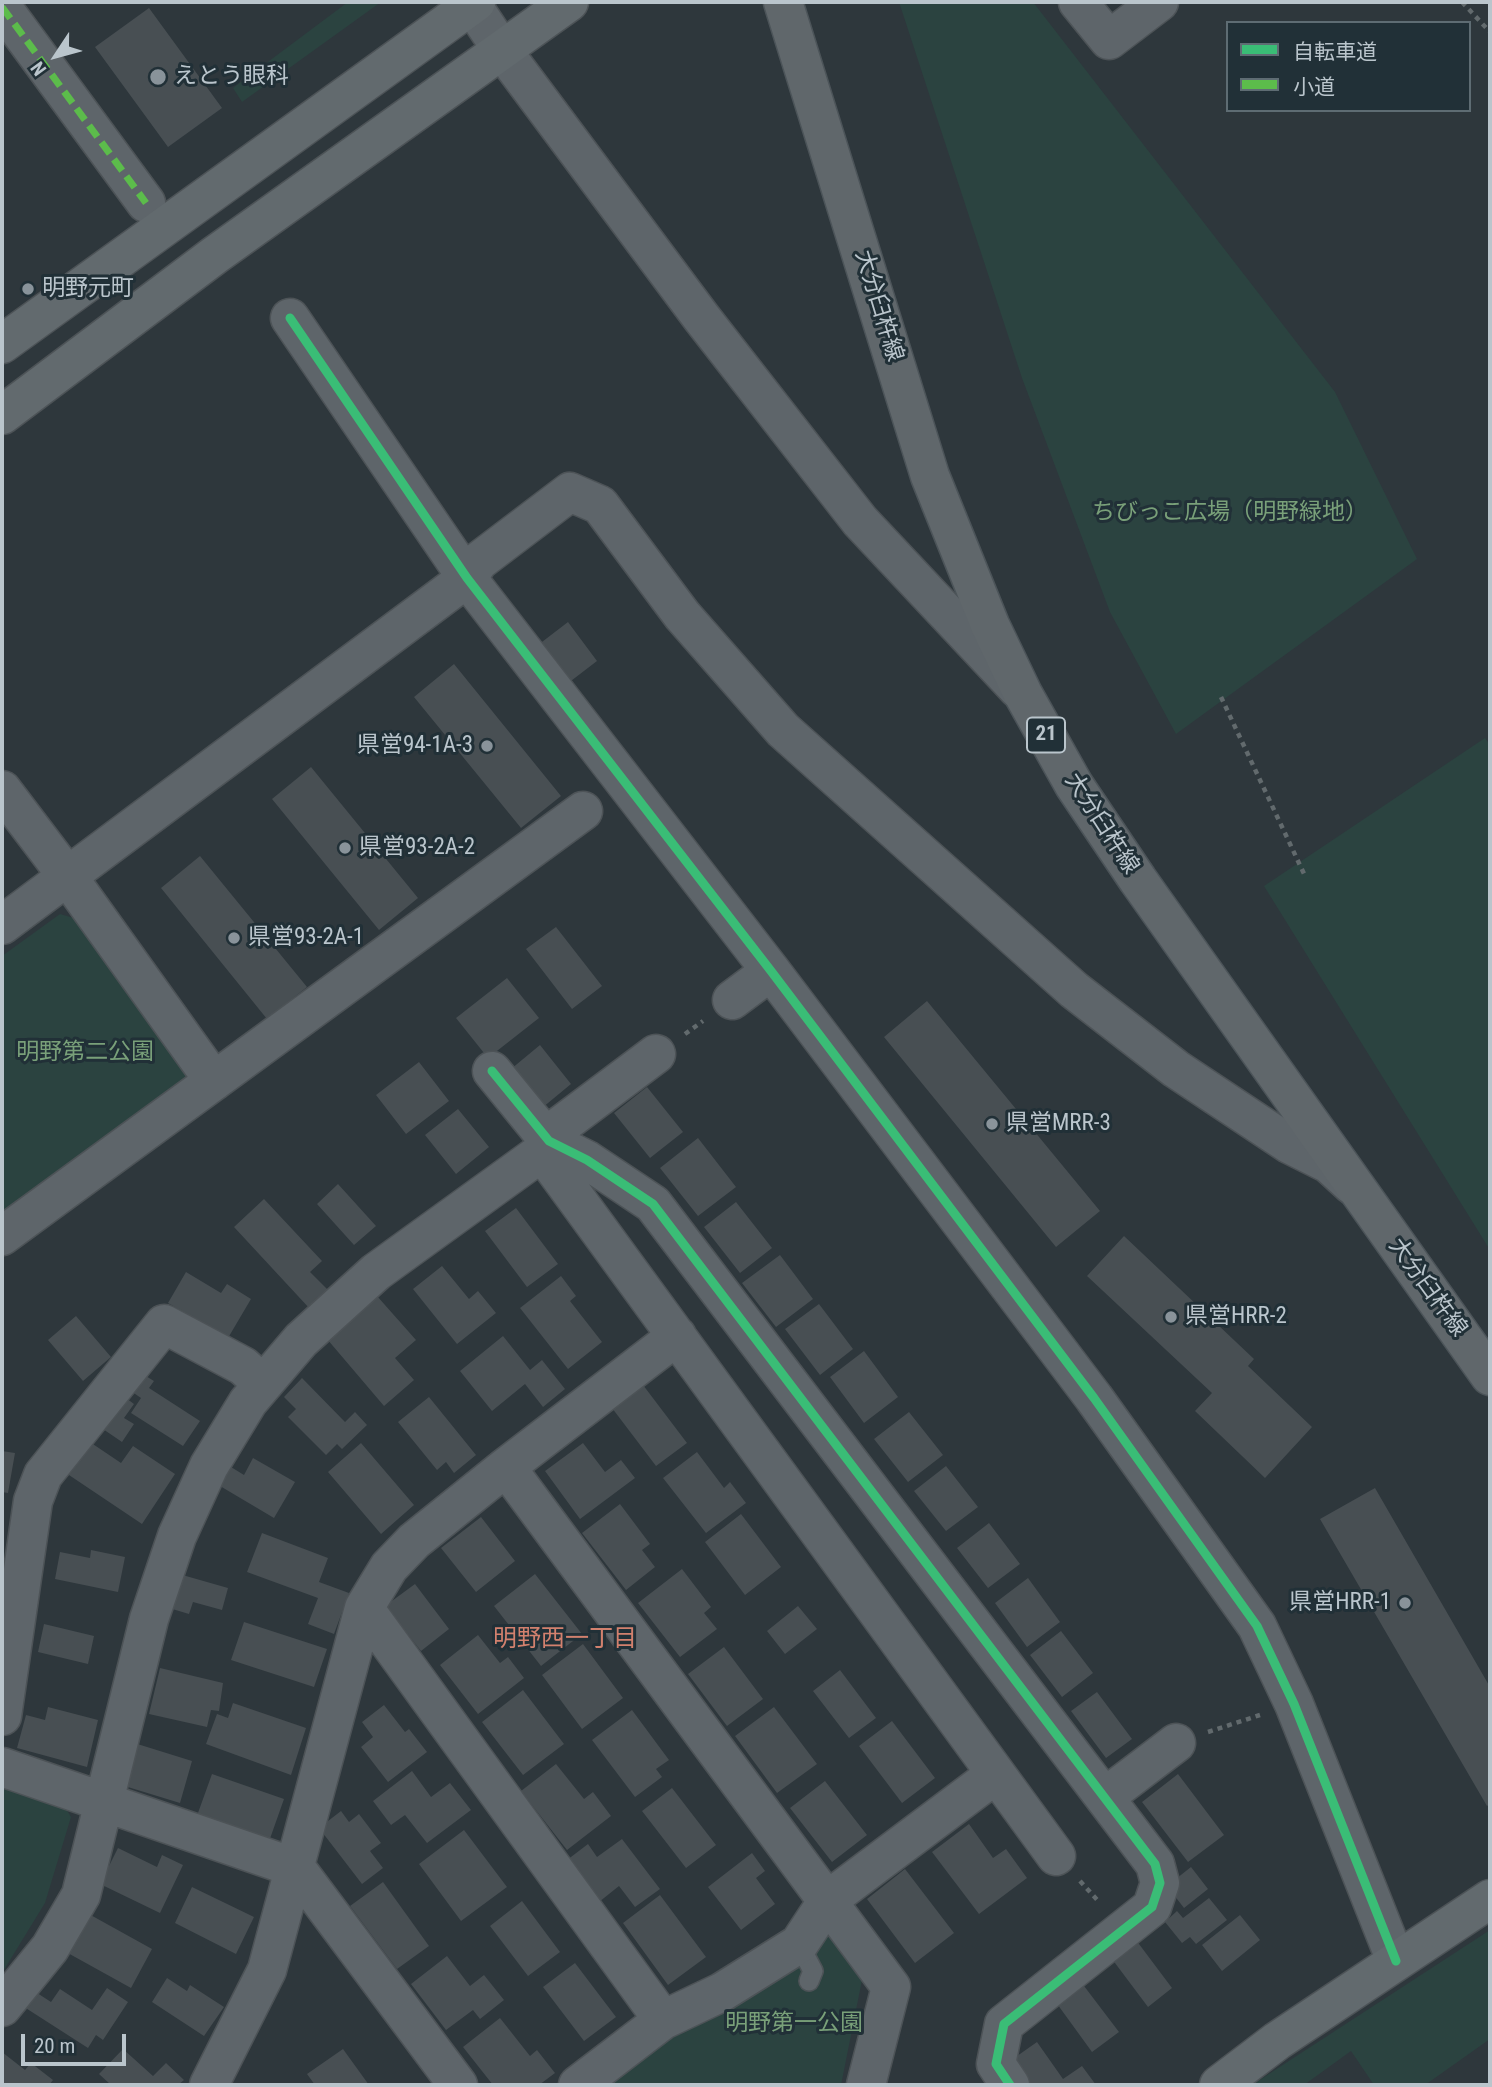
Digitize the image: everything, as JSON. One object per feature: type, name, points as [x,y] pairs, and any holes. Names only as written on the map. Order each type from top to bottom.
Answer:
[{"type":"main road","name":"大分臼杵線","points":[[783,2],[930,476],[980,602],[1023,694],[1074,785],[1138,880],[1490,1376]]},
{"type":"street","points":[[2,415],[215,255],[569,2]]},
{"type":"street","points":[[1078,2],[1109,40],[1159,2]]},
{"type":"street","points":[[2,344],[473,3],[502,50],[701,317],[860,521],[1023,694]]},
{"type":"street","points":[[2,7],[146,203]]},
{"type":"street","points":[[290,318],[467,578],[771,971],[1094,1398],[1256,1626],[1294,1704],[1396,1961]]},
{"type":"street","points":[[2,925],[467,578],[479,561],[569,492],[600,505],[682,615],[783,730],[1074,990],[1176,1069],[1289,1144],[1329,1164],[1358,1191]]},
{"type":"street","points":[[2,790],[68,877],[214,1081]]},
{"type":"street","points":[[2,1236],[583,811]]},
{"type":"street","points":[[732,1000],[771,971]]},
{"type":"street","points":[[2,2007],[50,1948],[81,1895],[149,1619],[177,1536],[209,1466],[248,1402],[300,1340],[376,1272],[545,1147],[556,1129],[656,1054]]},
{"type":"street","points":[[492,1071],[677,1336],[1056,1856]]},
{"type":"street","points":[[545,1147],[598,1166],[653,1204],[1155,1864],[1160,1883],[1152,1907],[1004,2024],[996,2064],[1010,2085]]},
{"type":"street","points":[[2,1716],[33,1501],[43,1475],[164,1324],[243,1366],[263,1384]]},
{"type":"street","points":[[209,2085],[267,1970],[364,1608],[389,1567],[414,1541],[506,1467],[677,1336]]},
{"type":"street","points":[[506,1467],[891,1987],[872,2081]]},
{"type":"street","points":[[364,1608],[663,2020]]},
{"type":"street","points":[[1105,1797],[1176,1743]]},
{"type":"street","points":[[2,1767],[296,1868],[458,2085]]},
{"type":"street","points":[[578,2085],[663,2020],[722,1993],[799,1944],[828,1900],[996,1774]]},
{"type":"street","points":[[1219,2085],[1277,2041],[1490,1899]]},
{"type":"lane","points":[[799,1944],[813,1971],[809,1981]]},
{"type":"path","points":[[1462,2],[1490,32]]},
{"type":"path","points":[[1221,697],[1306,877]]},
{"type":"path","points":[[656,1054],[732,1000]]},
{"type":"path","points":[[1176,1743],[1294,1704]]},
{"type":"path","points":[[1056,1856],[1124,1929]]},
{"type":"green space","points":[[348,2],[381,2],[242,102],[233,88]]},
{"type":"green space","name":"ちびっこ広場（明野緑地）","points":[[899,2],[1033,2],[1335,392],[1417,559],[1176,734],[1110,612],[1022,378]]},
{"type":"green space","points":[[1485,738],[1490,745],[1490,1250],[1264,886]]},
{"type":"green space","name":"明野第二公園","points":[[60,914],[91,923],[194,1078],[2,1219],[2,956]]},
{"type":"green space","points":[[2,1784],[63,1804],[71,1817],[45,1903],[2,1973]]},
{"type":"green space","points":[[1490,1930],[1490,2039],[1425,2085],[1374,2085],[1351,2051],[1304,2085],[1252,2085]]},
{"type":"green space","name":"明野第一公園","points":[[831,1933],[864,1970],[841,2085],[609,2085],[799,1944]]},
{"type":"building","name":"えとう眼科","points":[[149,8],[222,108],[168,147],[95,47]]},
{"type":"building","points":[[568,622],[597,661],[567,684],[538,645]]},
{"type":"building","name":"県営94-1A-3","points":[[454,664],[561,796],[521,828],[414,697]]},
{"type":"building","name":"県営93-2A-2","points":[[311,767],[418,898],[379,930],[272,799]]},
{"type":"building","name":"県営93-2A-1","points":[[200,856],[307,987],[267,1019],[161,888]]},
{"type":"building","points":[[556,927],[602,986],[572,1009],[526,949]]},
{"type":"building","points":[[507,978],[539,1018],[488,1058],[456,1018]]},
{"type":"building","name":"県営MRR-3","points":[[927,1001],[1100,1211],[1056,1247],[884,1037]]},
{"type":"building","points":[[540,1045],[571,1084],[542,1108],[511,1069]]},
{"type":"building","points":[[419,1062],[449,1101],[406,1134],[376,1095]]},
{"type":"building","points":[[647,1087],[683,1132],[650,1158],[614,1113]]},
{"type":"building","points":[[458,1109],[489,1147],[456,1174],[425,1135]]},
{"type":"building","points":[[698,1138],[736,1187],[698,1216],[660,1168]]},
{"type":"building","points":[[338,1184],[376,1226],[354,1245],[317,1204]]},
{"type":"building","points":[[264,1199],[322,1261],[310,1272],[329,1291],[310,1309],[234,1227]]},
{"type":"building","points":[[736,1202],[772,1248],[740,1273],[704,1227]]},
{"type":"building","points":[[516,1208],[558,1264],[527,1287],[485,1231]]},
{"type":"building","name":"県営HRR-2","points":[[1124,1236],[1254,1359],[1248,1366],[1312,1427],[1265,1478],[1195,1411],[1212,1393],[1087,1276]]},
{"type":"building","points":[[780,1255],[813,1299],[776,1327],[742,1283]]},
{"type":"building","points":[[442,1266],[469,1299],[478,1291],[496,1313],[457,1344],[413,1289]]},
{"type":"building","points":[[186,1272],[221,1293],[227,1284],[251,1299],[228,1338],[168,1303]]},
{"type":"building","points":[[561,1276],[576,1296],[570,1301],[602,1342],[568,1369],[520,1308]]},
{"type":"building","points":[[377,1296],[416,1340],[395,1358],[414,1380],[384,1406],[327,1339]]},
{"type":"building","points":[[819,1304],[853,1349],[820,1375],[785,1329]]},
{"type":"building","points":[[76,1316],[111,1357],[83,1381],[48,1340]]},
{"type":"building","points":[[503,1336],[530,1370],[542,1360],[565,1389],[543,1407],[525,1384],[492,1411],[460,1371]]},
{"type":"building","points":[[864,1351],[898,1397],[864,1423],[830,1377]]},
{"type":"building","points":[[136,1370],[154,1381],[149,1388],[200,1421],[183,1446],[131,1413],[141,1398],[125,1387]]},
{"type":"building","points":[[302,1378],[345,1422],[355,1412],[367,1425],[342,1449],[337,1444],[326,1455],[288,1417],[296,1409],[284,1397]]},
{"type":"building","points":[[640,1381],[687,1443],[656,1466],[609,1404]]},
{"type":"building","points":[[122,1395],[134,1404],[124,1418],[134,1424],[122,1442],[100,1427]]},
{"type":"building","points":[[429,1397],[476,1455],[454,1473],[446,1462],[437,1470],[398,1422]]},
{"type":"building","points":[[909,1412],[943,1455],[908,1482],[874,1439]]},
{"type":"building","points":[[81,1436],[121,1463],[133,1446],[175,1474],[142,1524],[60,1469]]},
{"type":"building","points":[[361,1443],[414,1505],[381,1534],[328,1472]]},
{"type":"building","points":[[583,1443],[605,1472],[621,1460],[635,1478],[580,1519],[545,1471]]},
{"type":"building","points":[[2,1451],[15,1453],[8,1493],[2,1492]]},
{"type":"building","points":[[697,1452],[724,1488],[730,1482],[746,1503],[706,1533],[663,1478]]},
{"type":"building","points":[[253,1458],[295,1482],[274,1518],[220,1486],[231,1467],[244,1475]]},
{"type":"building","points":[[946,1466],[978,1507],[946,1531],[914,1491]]},
{"type":"building","name":"県営HRR-1","points":[[1375,1488],[1490,1687],[1490,1804],[1487,1806],[1320,1519]]},
{"type":"building","points":[[620,1504],[650,1544],[642,1550],[655,1567],[626,1590],[582,1533]]},
{"type":"building","points":[[741,1514],[781,1567],[745,1595],[705,1542]]},
{"type":"building","points":[[481,1517],[515,1561],[476,1592],[441,1548]]},
{"type":"building","points":[[989,1523],[1020,1564],[988,1588],[957,1548]]},
{"type":"building","points":[[262,1533],[328,1558],[319,1582],[349,1593],[334,1634],[308,1624],[318,1598],[247,1572]]},
{"type":"building","points":[[91,1550],[125,1557],[118,1592],[55,1579],[60,1552],[90,1558]]},
{"type":"building","points":[[682,1569],[711,1607],[704,1613],[717,1629],[680,1657],[638,1603]]},
{"type":"building","points":[[179,1574],[228,1588],[222,1610],[193,1602],[189,1614],[169,1608]]},
{"type":"building","points":[[535,1574],[582,1634],[541,1666],[494,1606]]},
{"type":"building","points":[[1028,1578],[1060,1622],[1027,1647],[995,1603]]},
{"type":"building","points":[[415,1584],[449,1629],[421,1651],[385,1606]]},
{"type":"building","points":[[798,1606],[817,1629],[785,1654],[767,1631]]},
{"type":"building","points":[[244,1622],[327,1649],[314,1687],[231,1660]]},
{"type":"building","points":[[44,1624],[94,1636],[88,1664],[38,1652]]},
{"type":"building","points":[[1061,1631],[1093,1673],[1062,1697],[1030,1655]]},
{"type":"building","points":[[478,1635],[500,1663],[508,1657],[524,1678],[478,1714],[440,1665]]},
{"type":"building","points":[[583,1644],[623,1698],[582,1729],[542,1675]]},
{"type":"building","points":[[724,1647],[763,1699],[727,1726],[688,1674]]},
{"type":"building","points":[[160,1668],[223,1683],[219,1711],[211,1710],[207,1727],[149,1714]]},
{"type":"building","points":[[840,1670],[876,1718],[849,1738],[813,1691]]},
{"type":"building","points":[[523,1690],[564,1744],[523,1775],[482,1722]]},
{"type":"building","points":[[1097,1692],[1132,1739],[1106,1758],[1071,1711]]},
{"type":"building","points":[[233,1703],[306,1728],[291,1775],[206,1744],[217,1714],[228,1718]]},
{"type":"building","points":[[384,1705],[405,1732],[409,1729],[427,1752],[388,1782],[361,1747],[373,1737],[362,1722]]},
{"type":"building","points":[[48,1707],[98,1720],[87,1767],[17,1748],[26,1715],[45,1720]]},
{"type":"building","points":[[774,1707],[817,1764],[777,1793],[735,1736]]},
{"type":"building","points":[[632,1710],[669,1760],[656,1769],[662,1777],[635,1797],[592,1740]]},
{"type":"building","points":[[892,1721],[935,1778],[902,1803],[859,1746]]},
{"type":"building","points":[[131,1742],[192,1761],[180,1803],[118,1784]]},
{"type":"building","points":[[556,1764],[584,1799],[593,1792],[611,1816],[567,1850],[521,1791]]},
{"type":"building","points":[[412,1771],[431,1797],[450,1783],[471,1810],[427,1843],[405,1815],[391,1825],[373,1801]]},
{"type":"building","points":[[212,1774],[284,1799],[266,1850],[194,1824]]},
{"type":"building","points":[[1178,1774],[1224,1835],[1188,1862],[1142,1802]]},
{"type":"building","points":[[825,1781],[867,1835],[832,1862],[790,1808]]},
{"type":"building","points":[[672,1788],[716,1845],[686,1868],[642,1811]]},
{"type":"building","points":[[341,1811],[349,1822],[359,1814],[381,1843],[370,1851],[383,1868],[362,1884],[319,1828]]},
{"type":"building","points":[[969,1824],[993,1858],[1006,1849],[1027,1878],[979,1914],[932,1852]]},
{"type":"building","points":[[464,1830],[507,1887],[461,1921],[419,1864]]},
{"type":"building","points":[[622,1839],[660,1889],[635,1907],[619,1886],[599,1902],[567,1860],[588,1844],[597,1857]]},
{"type":"building","points":[[118,1848],[157,1867],[162,1855],[183,1865],[160,1913],[100,1884]]},
{"type":"building","points":[[752,1853],[765,1871],[756,1878],[775,1904],[741,1930],[708,1887]]},
{"type":"building","points":[[1191,1867],[1208,1889],[1184,1908],[1167,1886]]},
{"type":"building","points":[[905,1869],[954,1933],[915,1963],[867,1899]]},
{"type":"building","points":[[383,1882],[429,1946],[397,1969],[350,1906]]},
{"type":"building","points":[[192,1887],[254,1917],[236,1954],[175,1923]]},
{"type":"building","points":[[660,1895],[706,1957],[668,1985],[623,1923]]},
{"type":"building","points":[[1209,1898],[1227,1920],[1196,1944],[1190,1937],[1182,1943],[1165,1922],[1177,1911],[1183,1918]]},
{"type":"building","points":[[522,1901],[560,1952],[528,1976],[490,1926]]},
{"type":"building","points":[[87,1913],[152,1949],[131,1988],[66,1952]]},
{"type":"building","points":[[1240,1915],[1260,1940],[1222,1971],[1202,1945]]},
{"type":"building","points":[[1136,1940],[1172,1988],[1148,2007],[1112,1959]]},
{"type":"building","points":[[447,1956],[470,1986],[484,1975],[504,2000],[480,2019],[473,2010],[446,2030],[411,1984]]},
{"type":"building","points":[[575,1963],[616,2017],[584,2041],[543,1987]]},
{"type":"building","points":[[167,1978],[187,1991],[190,1985],[224,2007],[204,2036],[152,2002]]},
{"type":"building","points":[[1081,1982],[1119,2032],[1092,2052],[1055,2001]]},
{"type":"building","points":[[107,1988],[128,2002],[103,2040],[96,2035],[88,2048],[21,2005],[31,1989],[51,2002],[60,1989],[92,2010]]},
{"type":"building","points":[[500,2018],[530,2056],[537,2050],[555,2073],[539,2085],[493,2085],[463,2047]]},
{"type":"building","points":[[1037,2042],[1063,2079],[1082,2066],[1096,2085],[1028,2085],[1010,2061]]},
{"type":"building","points":[[123,2049],[153,2076],[166,2063],[184,2080],[178,2085],[111,2085],[99,2074]]},
{"type":"building","points":[[343,2049],[369,2085],[315,2085],[307,2074]]},
{"type":"building","points":[[2,2052],[25,2070],[31,2063],[53,2080],[49,2085],[2,2085]]},
{"type":"marked path","points":[[2,7],[146,203]]},
{"type":"cycle path","points":[[290,318],[467,578],[771,971],[1094,1398],[1257,1626],[1294,1704],[1396,1961]]},
{"type":"cycle path","points":[[492,1071],[549,1141],[587,1160],[653,1204],[1155,1864],[1160,1883],[1152,1907],[1004,2024],[996,2064],[1010,2085]]},
{"type":"place","name":"えとう眼科","points":[[158,77]]},
{"type":"place","name":"明野元町","points":[[28,289]]},
{"type":"place","name":"県営94-1A-3","points":[[487,746]]},
{"type":"place","name":"県営93-2A-2","points":[[345,848]]},
{"type":"place","name":"県営93-2A-1","points":[[234,938]]},
{"type":"place","name":"県営MRR-3","points":[[992,1124]]},
{"type":"place","name":"県営HRR-2","points":[[1171,1317]]},
{"type":"place","name":"県営HRR-1","points":[[1405,1603]]},
{"type":"district","name":"明野西一丁目","points":[[565,1640]]}]
